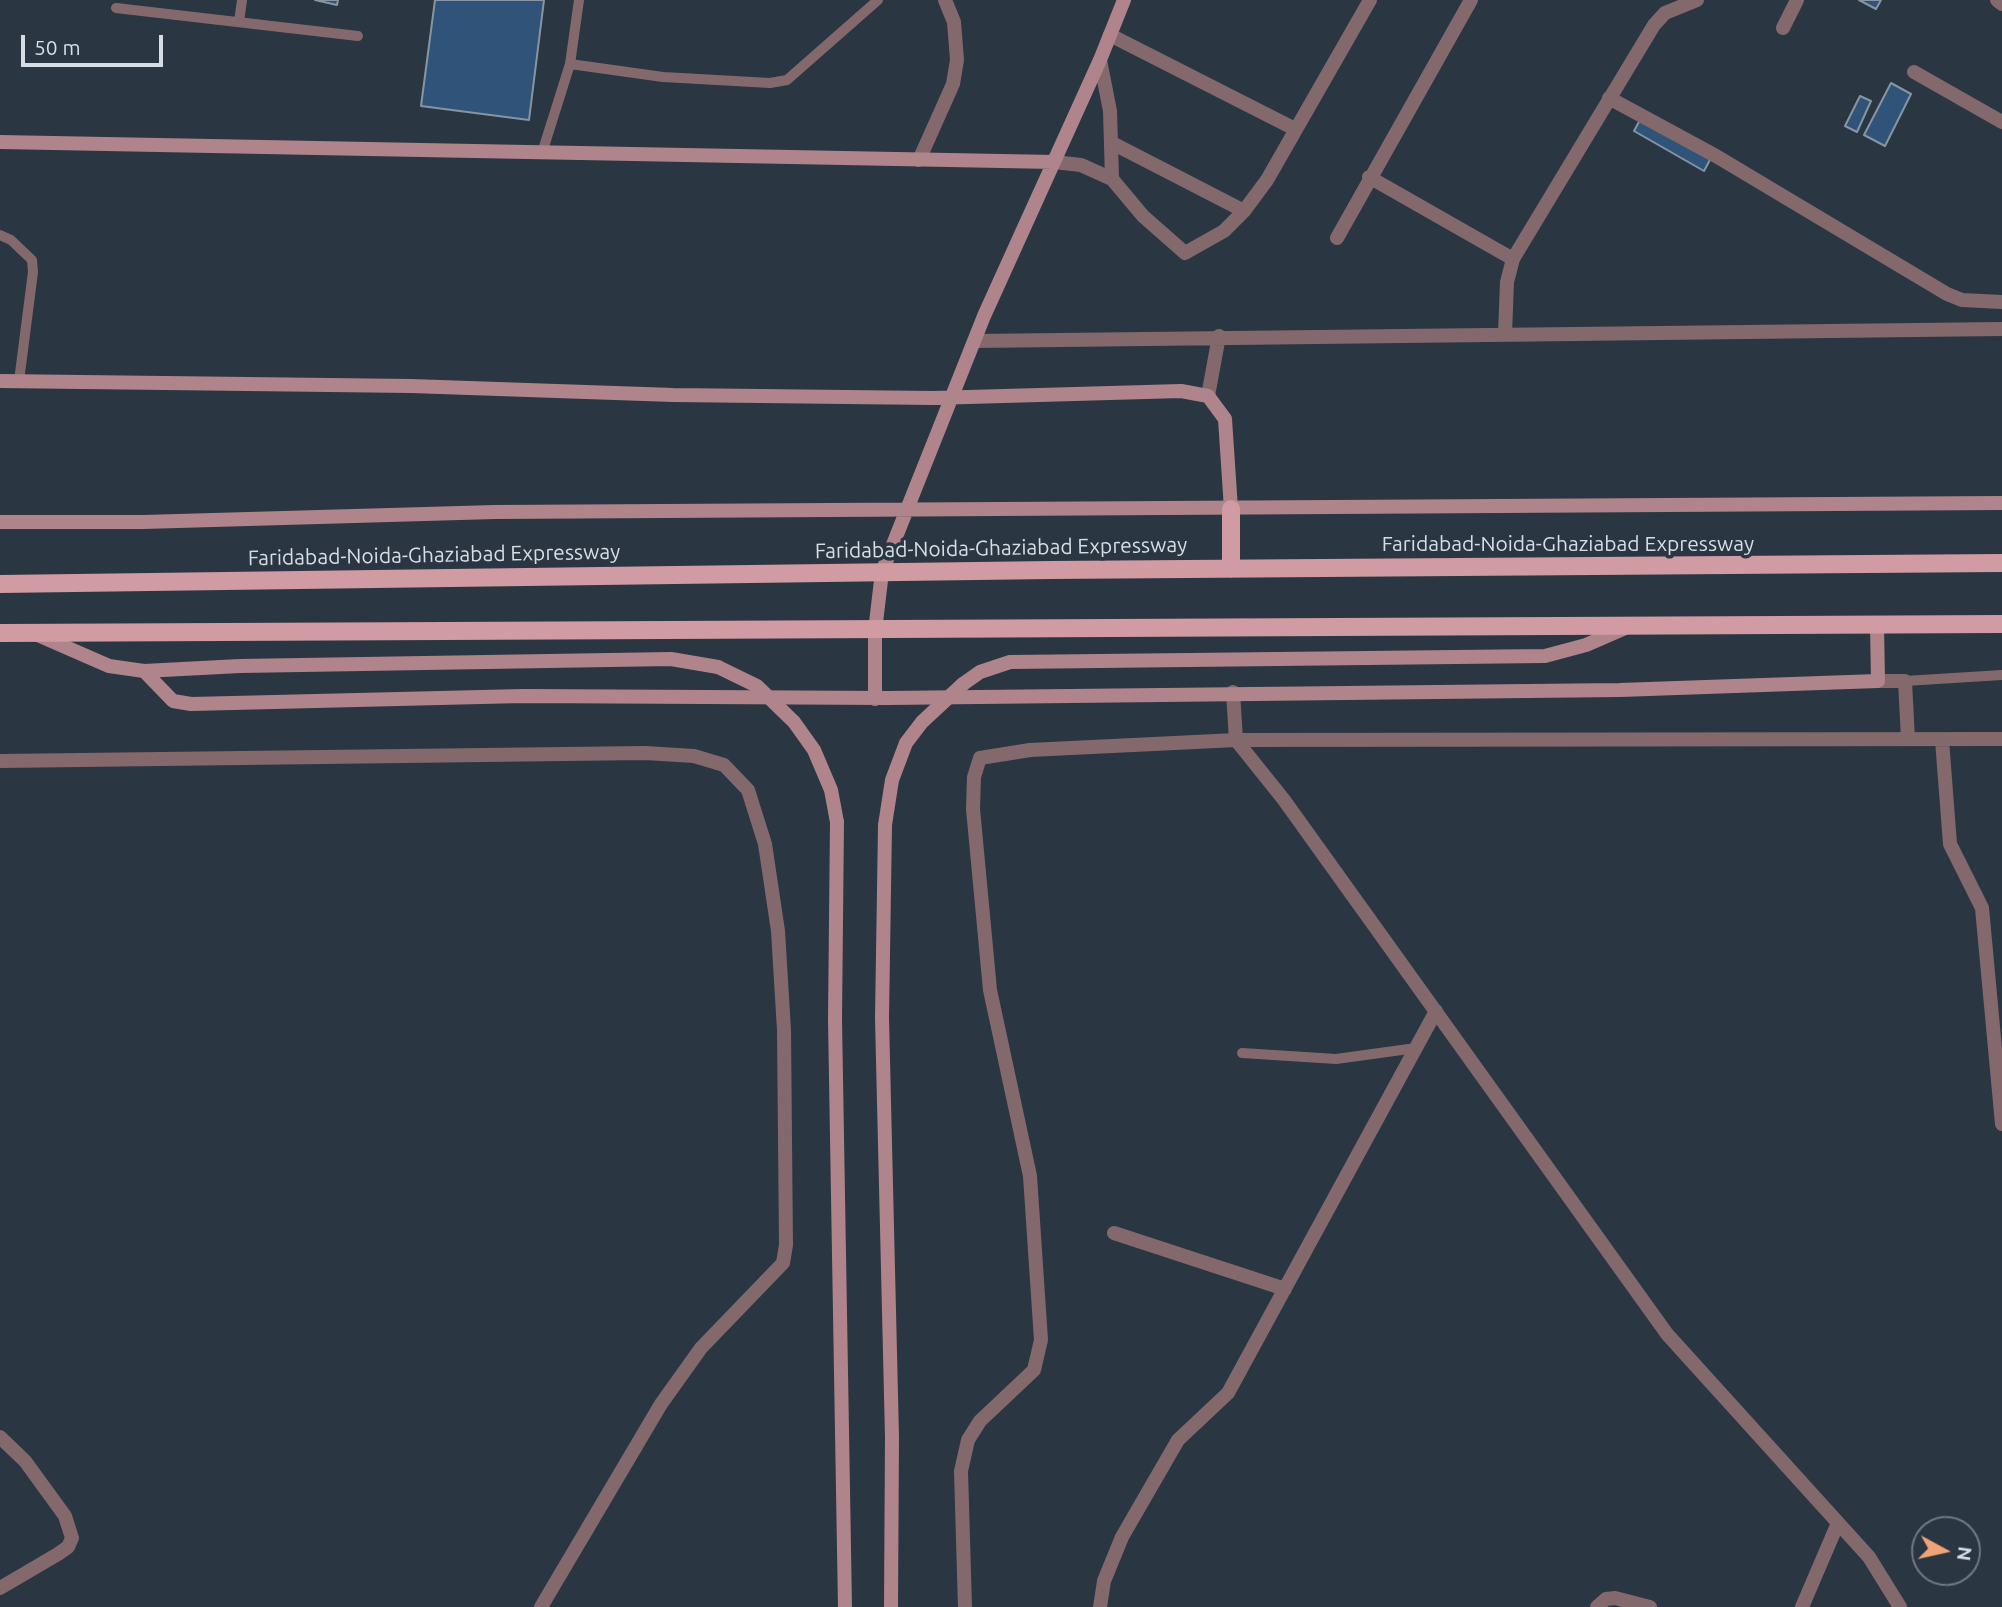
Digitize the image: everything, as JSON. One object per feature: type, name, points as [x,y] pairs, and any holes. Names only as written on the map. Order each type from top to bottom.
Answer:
[{"type":"main road","points":[[1231,509],[1231,569]]},
{"type":"main road","name":"Faridabad-Noida-Ghaziabad Expressway","points":[[0,583],[882,572],[2002,563]]},
{"type":"main road","points":[[0,633],[2002,624]]},
{"type":"street","points":[[919,160],[953,84],[957,60],[954,22],[945,0]]},
{"type":"street","points":[[875,699],[874,631],[882,572],[975,341],[1124,0]]},
{"type":"street","points":[[0,142],[1054,162],[1081,165],[1112,179],[1143,216],[1185,253],[1224,231],[1244,211],[1267,180],[1370,0]]},
{"type":"street","points":[[1337,239],[1369,177],[1471,0]]},
{"type":"street","points":[[1505,334],[1507,282],[1513,259],[1654,24],[1665,13],[1697,0]]},
{"type":"street","points":[[1783,28],[1797,0]]},
{"type":"street","points":[[1997,0],[2002,4]]},
{"type":"street","points":[[1110,35],[1295,129]]},
{"type":"street","points":[[1100,60],[1110,111],[1112,179]]},
{"type":"street","points":[[1914,72],[2002,122]]},
{"type":"street","points":[[1609,98],[1716,156],[1947,294],[1962,300],[2002,302]]},
{"type":"street","points":[[1112,143],[1244,211]]},
{"type":"street","points":[[1369,177],[1513,259]]},
{"type":"street","points":[[975,341],[1219,336],[2002,329]]},
{"type":"street","points":[[1208,396],[1219,336]]},
{"type":"street","points":[[0,381],[411,386],[673,396],[953,397],[1181,391],[1208,396],[1225,419],[1231,509]]},
{"type":"street","points":[[0,522],[143,522],[495,512],[2002,503]]},
{"type":"street","points":[[1877,625],[1878,681]]},
{"type":"street","points":[[891,1607],[892,1437],[882,1018],[886,825],[892,780],[906,743],[947,697],[963,684],[980,672],[1010,662],[1545,656],[1586,645],[1626,627]]},
{"type":"street","points":[[34,633],[109,666],[144,671],[240,666],[671,659],[718,667],[757,686],[794,722],[814,750],[831,790],[836,822],[835,1019],[845,1607]]},
{"type":"street","points":[[144,671],[173,701],[191,704],[523,696],[875,699],[1233,692],[1620,690],[1905,681],[1908,739]]},
{"type":"street","points":[[1233,692],[1236,740],[1284,800],[1667,1334],[1869,1557],[1900,1607]]},
{"type":"street","points":[[965,1607],[961,1471],[968,1440],[980,1421],[1034,1370],[1041,1340],[1030,1176],[990,990],[973,809],[974,777],[980,758],[1030,750],[1236,740],[2002,739]]},
{"type":"street","points":[[1942,740],[1950,844],[1982,908],[1998,1039],[2002,1124]]},
{"type":"street","points":[[0,761],[645,753],[694,756],[724,765],[748,790],[765,844],[778,931],[784,1044],[786,1245],[783,1263],[701,1348],[661,1404],[541,1607]]},
{"type":"street","points":[[1100,1607],[1104,1581],[1122,1537],[1178,1440],[1228,1393],[1436,1011]]},
{"type":"street","points":[[1114,1233],[1284,1289]]},
{"type":"street","points":[[0,1437],[25,1461],[65,1516],[72,1538],[68,1547],[58,1554],[0,1588]]},
{"type":"street","points":[[1802,1607],[1838,1523]]},
{"type":"street","points":[[1597,1607],[1606,1599],[1615,1598],[1650,1607]]},
{"type":"lane","points":[[239,22],[242,0]]},
{"type":"lane","points":[[542,153],[570,64],[579,0]]},
{"type":"lane","points":[[570,64],[663,78],[769,83],[787,80],[878,0]]},
{"type":"lane","points":[[116,8],[358,36]]},
{"type":"lane","points":[[0,235],[11,240],[32,260],[33,272],[19,382]]},
{"type":"lane","points":[[1905,681],[2002,675]]},
{"type":"lane","points":[[1242,1053],[1324,1059],[1416,1048]]},
{"type":"building","points":[[315,0],[338,0],[337,5]]},
{"type":"building","points":[[435,0],[544,0],[529,120],[421,106]]},
{"type":"building","points":[[1859,0],[1881,0],[1876,9]]},
{"type":"building","points":[[1891,83],[1911,94],[1885,146],[1864,135]]},
{"type":"building","points":[[1860,96],[1871,101],[1857,132],[1845,126]]},
{"type":"building","points":[[1641,118],[1711,158],[1704,171],[1634,131]]}]
